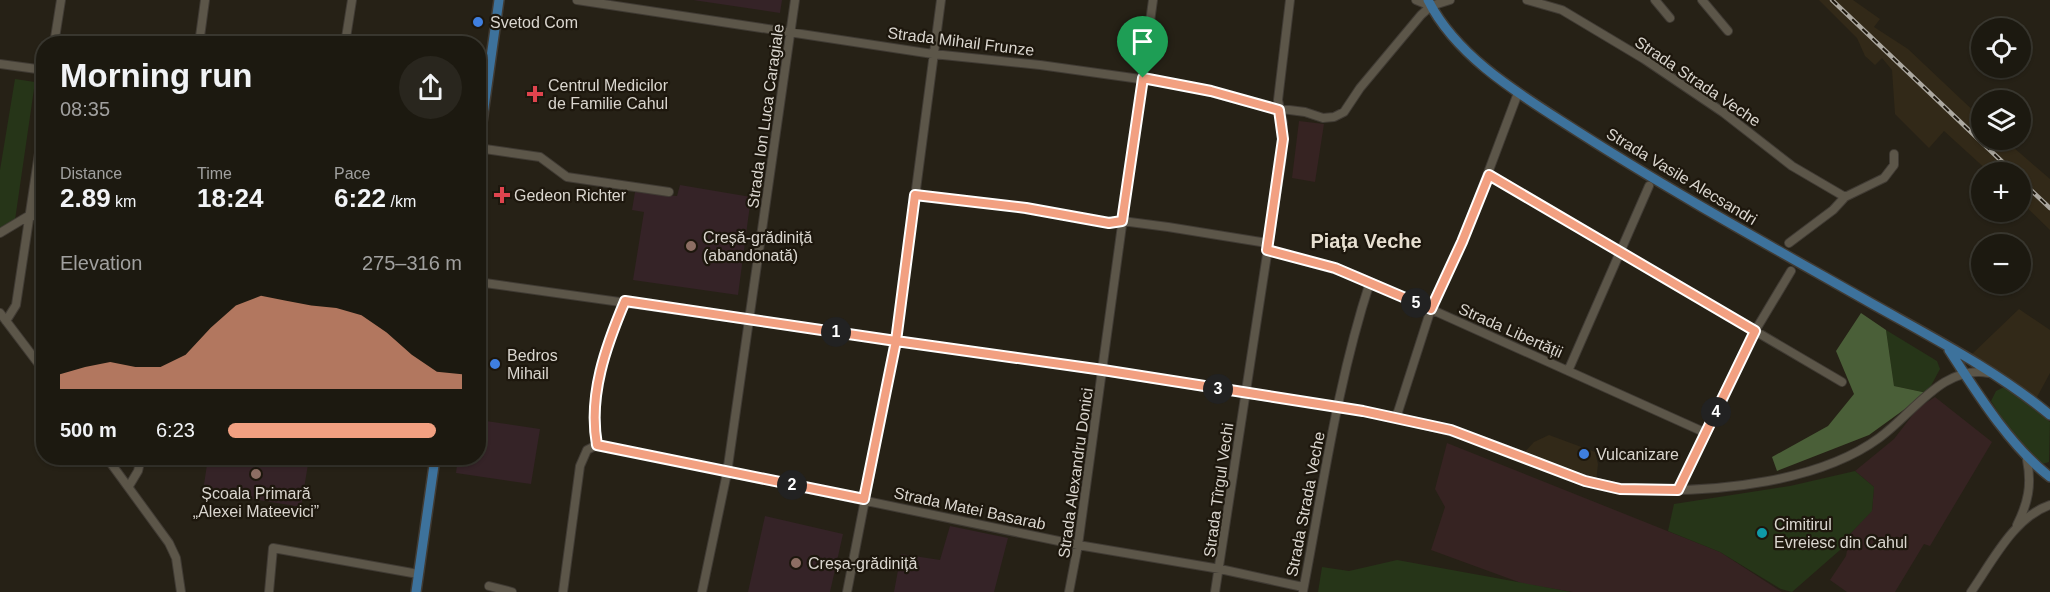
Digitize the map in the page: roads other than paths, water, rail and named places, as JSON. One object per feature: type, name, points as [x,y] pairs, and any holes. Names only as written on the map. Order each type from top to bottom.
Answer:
[{"type":"main road","points":[[486,97],[499,0]]},
{"type":"main road","name":"Strada Vasile Alecsandri","points":[[1429,3],[1462,46],[1518,93],[1653,179],[1946,345],[2028,397],[2050,415]]},
{"type":"main road","points":[[1946,345],[2027,460],[2050,477]]},
{"type":"main road","points":[[416,592],[434,465]]},
{"type":"street","points":[[55,36],[61,0]]},
{"type":"street","points":[[200,36],[206,0]]},
{"type":"street","points":[[346,36],[352,0]]},
{"type":"street","name":"Strada Mihail Frunze","points":[[577,0],[933,54],[1143,78],[1211,91],[1279,110],[1305,112],[1323,118],[1339,115],[1429,3]]},
{"type":"street","name":"Strada Ion Luca Caragiale","points":[[702,592],[727,473],[795,0]]},
{"type":"street","points":[[847,592],[896,341],[941,0]]},
{"type":"street","name":"Strada Alexandru Donici","points":[[1069,592],[1103,370],[1153,0]]},
{"type":"street","name":"Strada Tîrgul Vechi","points":[[1215,592],[1283,139],[1279,110],[1280,79],[1290,0]]},
{"type":"street","points":[[1416,0],[1429,3],[1450,0]]},
{"type":"street","name":"Strada Strada Veche","points":[[1527,0],[1562,10],[1644,59],[1724,113],[1797,170],[1845,197]]},
{"type":"street","points":[[1655,0],[1670,18]]},
{"type":"street","points":[[1702,0],[1728,31]]},
{"type":"street","points":[[0,64],[36,69]]},
{"type":"street","points":[[1396,418],[1431,309],[1462,242],[1489,175],[1518,93]]},
{"type":"street","points":[[486,150],[540,156],[567,177],[669,192]]},
{"type":"street","points":[[1789,243],[1833,210],[1845,197],[1884,178],[1891,171],[1894,154]]},
{"type":"street","points":[[6,321],[16,304],[36,174]]},
{"type":"street","points":[[1489,175],[1842,382]]},
{"type":"street","points":[[1568,371],[1649,186]]},
{"type":"street","name":"Strada Libertății","points":[[915,195],[1026,208],[1109,223],[1122,221],[1267,246],[1370,282],[1706,433]]},
{"type":"street","points":[[0,233],[30,215],[36,216]]},
{"type":"street","points":[[1678,490],[1755,331],[1791,271]]},
{"type":"street","name":"Strada Strada Veche","points":[[1303,590],[1337,407],[1355,330],[1370,282]]},
{"type":"street","points":[[486,283],[1103,370],[1337,407],[1451,430],[1585,481],[1620,489],[1678,490],[1746,483],[1803,473],[1829,465],[1860,452],[1894,427],[1942,383],[1963,372],[1974,370],[1989,373]]},
{"type":"street","points":[[563,592],[580,466],[587,450],[597,445],[593,424],[594,402],[610,340],[625,301]]},
{"type":"street","points":[[0,313],[36,360]]},
{"type":"street","name":"Strada Matei Basarab","points":[[597,445],[1078,545],[1220,569],[1303,590]]},
{"type":"street","points":[[2012,535],[2028,500],[2030,480],[2027,460]]},
{"type":"street","points":[[112,465],[169,543],[176,558],[181,592]]},
{"type":"street","points":[[129,486],[139,465]]},
{"type":"street","points":[[1971,592],[2012,535],[2031,515],[2050,506]]},
{"type":"street","points":[[269,592],[273,548],[418,574]]},
{"type":"street","points":[[489,586],[512,592]]},
{"type":"railway","points":[[1832,0],[2002,162]]},
{"type":"railway","points":[[2031,190],[2050,208]]},
{"type":"place","name":"Svetod Com","points":[[478,22]]},
{"type":"place","name":"Centrul Medicilor de Familie Cahul","points":[[535,94]]},
{"type":"place","name":"Gedeon Richter","points":[[502,195]]},
{"type":"place","name":"Creșă-grădiniță (abandonată)","points":[[691,246]]},
{"type":"place","name":"Bedros Mihail","points":[[495,364]]},
{"type":"place","name":"Vulcanizare","points":[[1584,454]]},
{"type":"place","name":"Școala Primară „Alexei Mateevici”","points":[[256,474]]},
{"type":"place","name":"Cimitirul Evreiesc din Cahul","points":[[1762,533]]},
{"type":"place","name":"Creșa-grădiniță","points":[[796,563]]},
{"type":"district","name":"Piața Veche","points":[[1366,241]]}]
